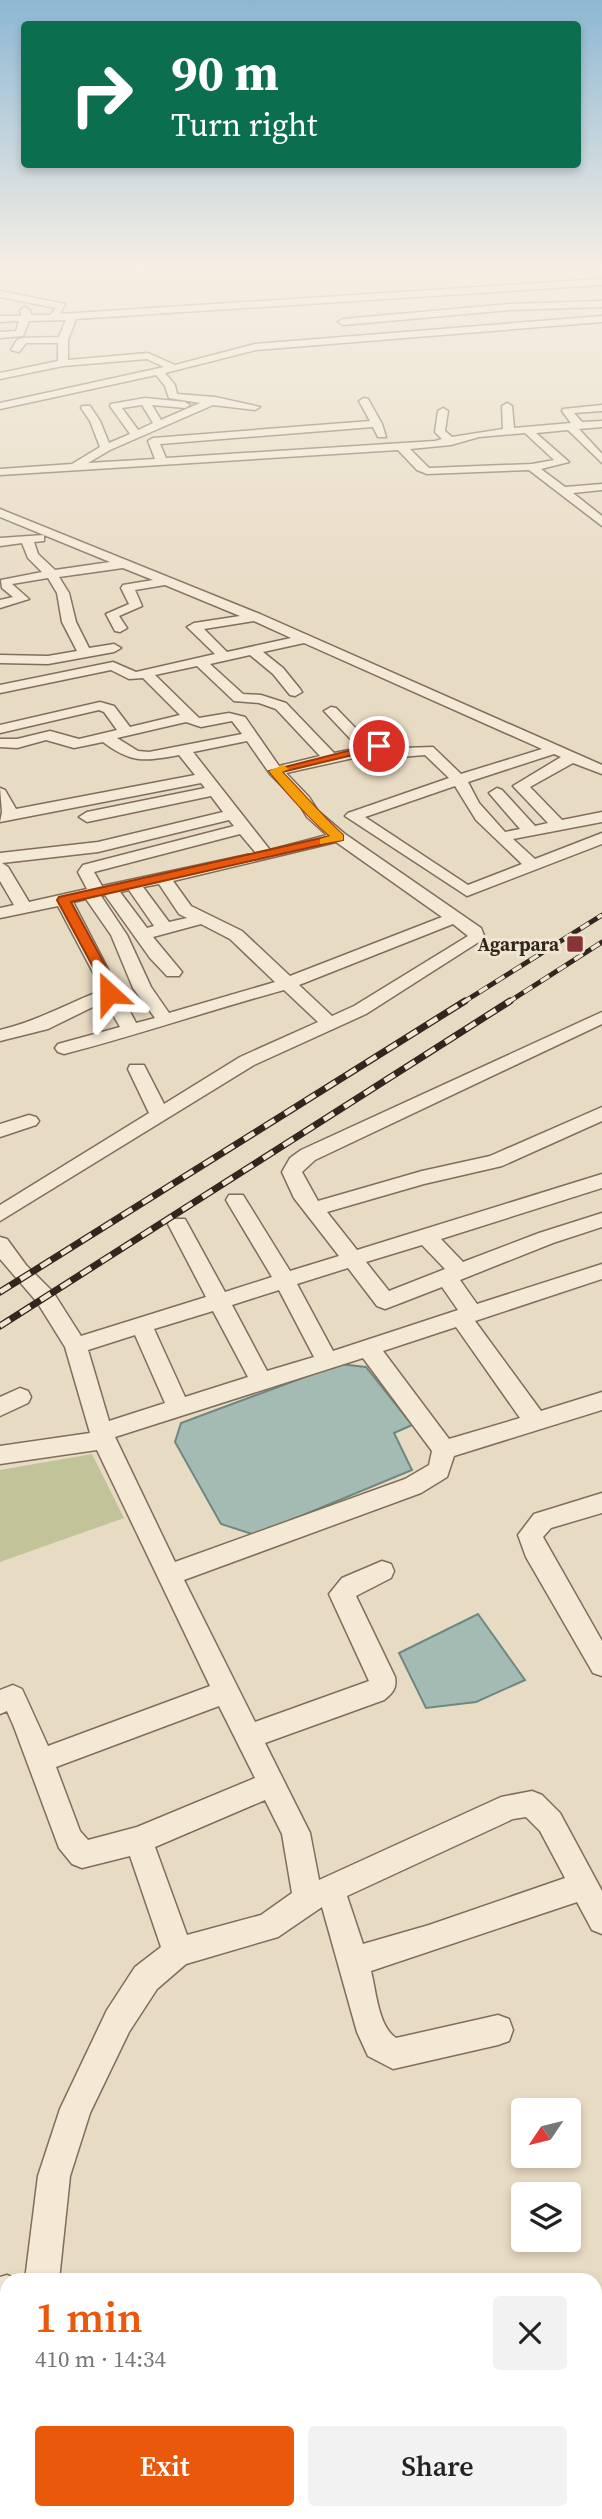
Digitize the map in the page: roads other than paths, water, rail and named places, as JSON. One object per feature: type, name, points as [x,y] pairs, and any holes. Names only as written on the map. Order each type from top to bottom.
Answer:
[{"type":"street","points":[[0,406],[93,385]]},
{"type":"street","points":[[170,385],[170,400]]},
{"type":"street","points":[[0,395],[16,402]]},
{"type":"street","points":[[170,400],[200,407]]},
{"type":"street","points":[[0,482],[47,477],[76,466],[106,448],[215,400]]},
{"type":"street","points":[[136,435],[114,406],[145,401],[215,400],[252,406],[213,415]]},
{"type":"street","points":[[145,401],[159,425]]},
{"type":"street","points":[[364,401],[374,420],[394,446],[425,470],[594,462],[567,411],[602,408]]},
{"type":"street","points":[[507,406],[509,432]]},
{"type":"street","points":[[86,408],[95,421],[106,448]]},
{"type":"street","points":[[443,411],[440,432],[451,442]]},
{"type":"street","points":[[162,461],[153,441],[374,420]]},
{"type":"street","points":[[0,472],[451,442],[480,434],[602,424]]},
{"type":"street","points":[[527,430],[563,462]]},
{"type":"street","points":[[266,432],[275,453]]},
{"type":"street","points":[[532,467],[602,522]]},
{"type":"street","points":[[563,491],[602,487]]},
{"type":"street","points":[[0,514],[255,617],[602,770]]},
{"type":"street","points":[[0,542],[59,536]]},
{"type":"street","points":[[27,539],[32,555],[51,573],[62,593],[71,626],[85,653]]},
{"type":"street","points":[[0,604],[23,599],[6,585],[6,581],[123,564]]},
{"type":"street","points":[[120,628],[112,614],[136,606],[127,588],[168,581]]},
{"type":"street","points":[[224,656],[194,627],[255,617]]},
{"type":"street","points":[[0,689],[113,666],[119,667],[128,676],[146,674],[305,639]]},
{"type":"street","points":[[0,659],[48,660],[114,648]]},
{"type":"street","points":[[251,650],[278,671],[295,692]]},
{"type":"street","points":[[199,661],[240,698],[261,699],[281,706],[329,757]]},
{"type":"street","points":[[0,1214],[247,1061],[381,999],[424,968],[477,938],[475,932],[339,837],[312,814],[306,803],[275,771],[237,717],[199,723],[188,717],[146,674]]},
{"type":"street","points":[[0,729],[100,706],[109,709],[126,731]]},
{"type":"street","points":[[331,711],[368,748]]},
{"type":"street","points":[[0,743],[9,745],[48,735],[74,744],[188,717]]},
{"type":"street","points":[[105,736],[136,758],[252,736]]},
{"type":"street","points":[[275,771],[368,748],[387,746],[400,753],[428,750],[459,780],[472,805],[534,866]]},
{"type":"street","points":[[183,750],[266,856]]},
{"type":"street","points":[[554,750],[353,816],[467,891],[602,838]]},
{"type":"street","points":[[559,826],[521,786],[572,757]]},
{"type":"street","points":[[0,793],[6,816],[203,778]]},
{"type":"street","points":[[87,817],[214,792]]},
{"type":"street","points":[[497,793],[531,831]]},
{"type":"street","points":[[24,908],[1,857],[98,847],[233,814]]},
{"type":"street","points":[[502,837],[602,817]]},
{"type":"street","points":[[166,1021],[142,988],[99,892],[86,872],[89,868],[244,828]]},
{"type":"street","points":[[0,913],[133,884],[167,884],[339,837]]},
{"type":"street","points":[[133,884],[164,929]]},
{"type":"street","points":[[122,906],[143,899],[167,884]]},
{"type":"street","points":[[167,884],[185,910],[236,936],[330,1024]]},
{"type":"street","points":[[99,892],[122,906],[156,954],[173,972]]},
{"type":"street","points":[[63,900],[106,978],[109,993],[131,1030]]},
{"type":"street","points":[[64,1048],[166,1021],[192,1010],[286,984],[454,918]]},
{"type":"street","points":[[143,934],[202,919]]},
{"type":"street","points":[[0,1036],[42,1025],[68,1010],[109,993]]},
{"type":"street","points":[[602,1017],[308,1155],[297,1163],[292,1172],[301,1193],[385,1301],[546,1238],[602,1220]]},
{"type":"street","points":[[137,1069],[160,1115]]},
{"type":"street","points":[[314,1209],[422,1178],[495,1161],[602,1113]]},
{"type":"street","points":[[0,1131],[29,1121]]},
{"type":"street","points":[[76,1346],[602,1181]]},
{"type":"street","points":[[236,1200],[285,1281],[327,1361]]},
{"type":"street","points":[[178,1224],[262,1382]]},
{"type":"street","points":[[428,1237],[453,1275],[466,1315],[535,1421]]},
{"type":"street","points":[[0,1244],[19,1270],[45,1297],[76,1346],[103,1436],[130,1497],[296,1833],[319,1894],[354,1961],[368,2021],[379,2045],[393,2054],[498,2029]]},
{"type":"street","points":[[0,1455],[103,1436],[178,1408],[602,1271]]},
{"type":"street","points":[[142,1326],[178,1408]]},
{"type":"street","points":[[368,1348],[444,1450]]},
{"type":"street","points":[[444,1450],[602,1401]]},
{"type":"street","points":[[169,1575],[413,1486],[439,1470],[444,1450]]},
{"type":"street","points":[[600,1655],[535,1550],[530,1535],[543,1521],[602,1503]]},
{"type":"street","points":[[247,1737],[375,1692],[383,1685],[382,1677],[342,1594],[351,1586],[382,1571]]},
{"type":"street","points":[[40,1761],[227,1691]]},
{"type":"street","points":[[0,1702],[13,1697],[27,1726],[69,1839],[82,1855],[139,1840],[272,1784]]},
{"type":"street","points":[[43,2273],[54,2175],[76,2109],[118,2021],[146,1978],[178,1952],[268,1927],[319,1894],[511,1806],[532,1804],[550,1822],[602,1920]]},
{"type":"street","points":[[139,1840],[178,1952]]},
{"type":"street","points":[[354,1961],[429,1940],[583,1886]]},
{"type":"water","points":[[340,1364],[366,1367],[412,1425],[394,1433],[412,1470],[255,1535],[221,1524],[175,1442],[181,1423]]},
{"type":"water","points":[[478,1614],[525,1680],[476,1702],[426,1708],[399,1653]]},
{"type":"railway","points":[[462,1003],[602,915]]},
{"type":"railway","points":[[507,1003],[602,942]]},
{"type":"railway","points":[[0,1292],[465,1001]]},
{"type":"railway","points":[[0,1326],[510,1001]]},
{"type":"place","name":"Agarpara","points":[[575,944]]}]
